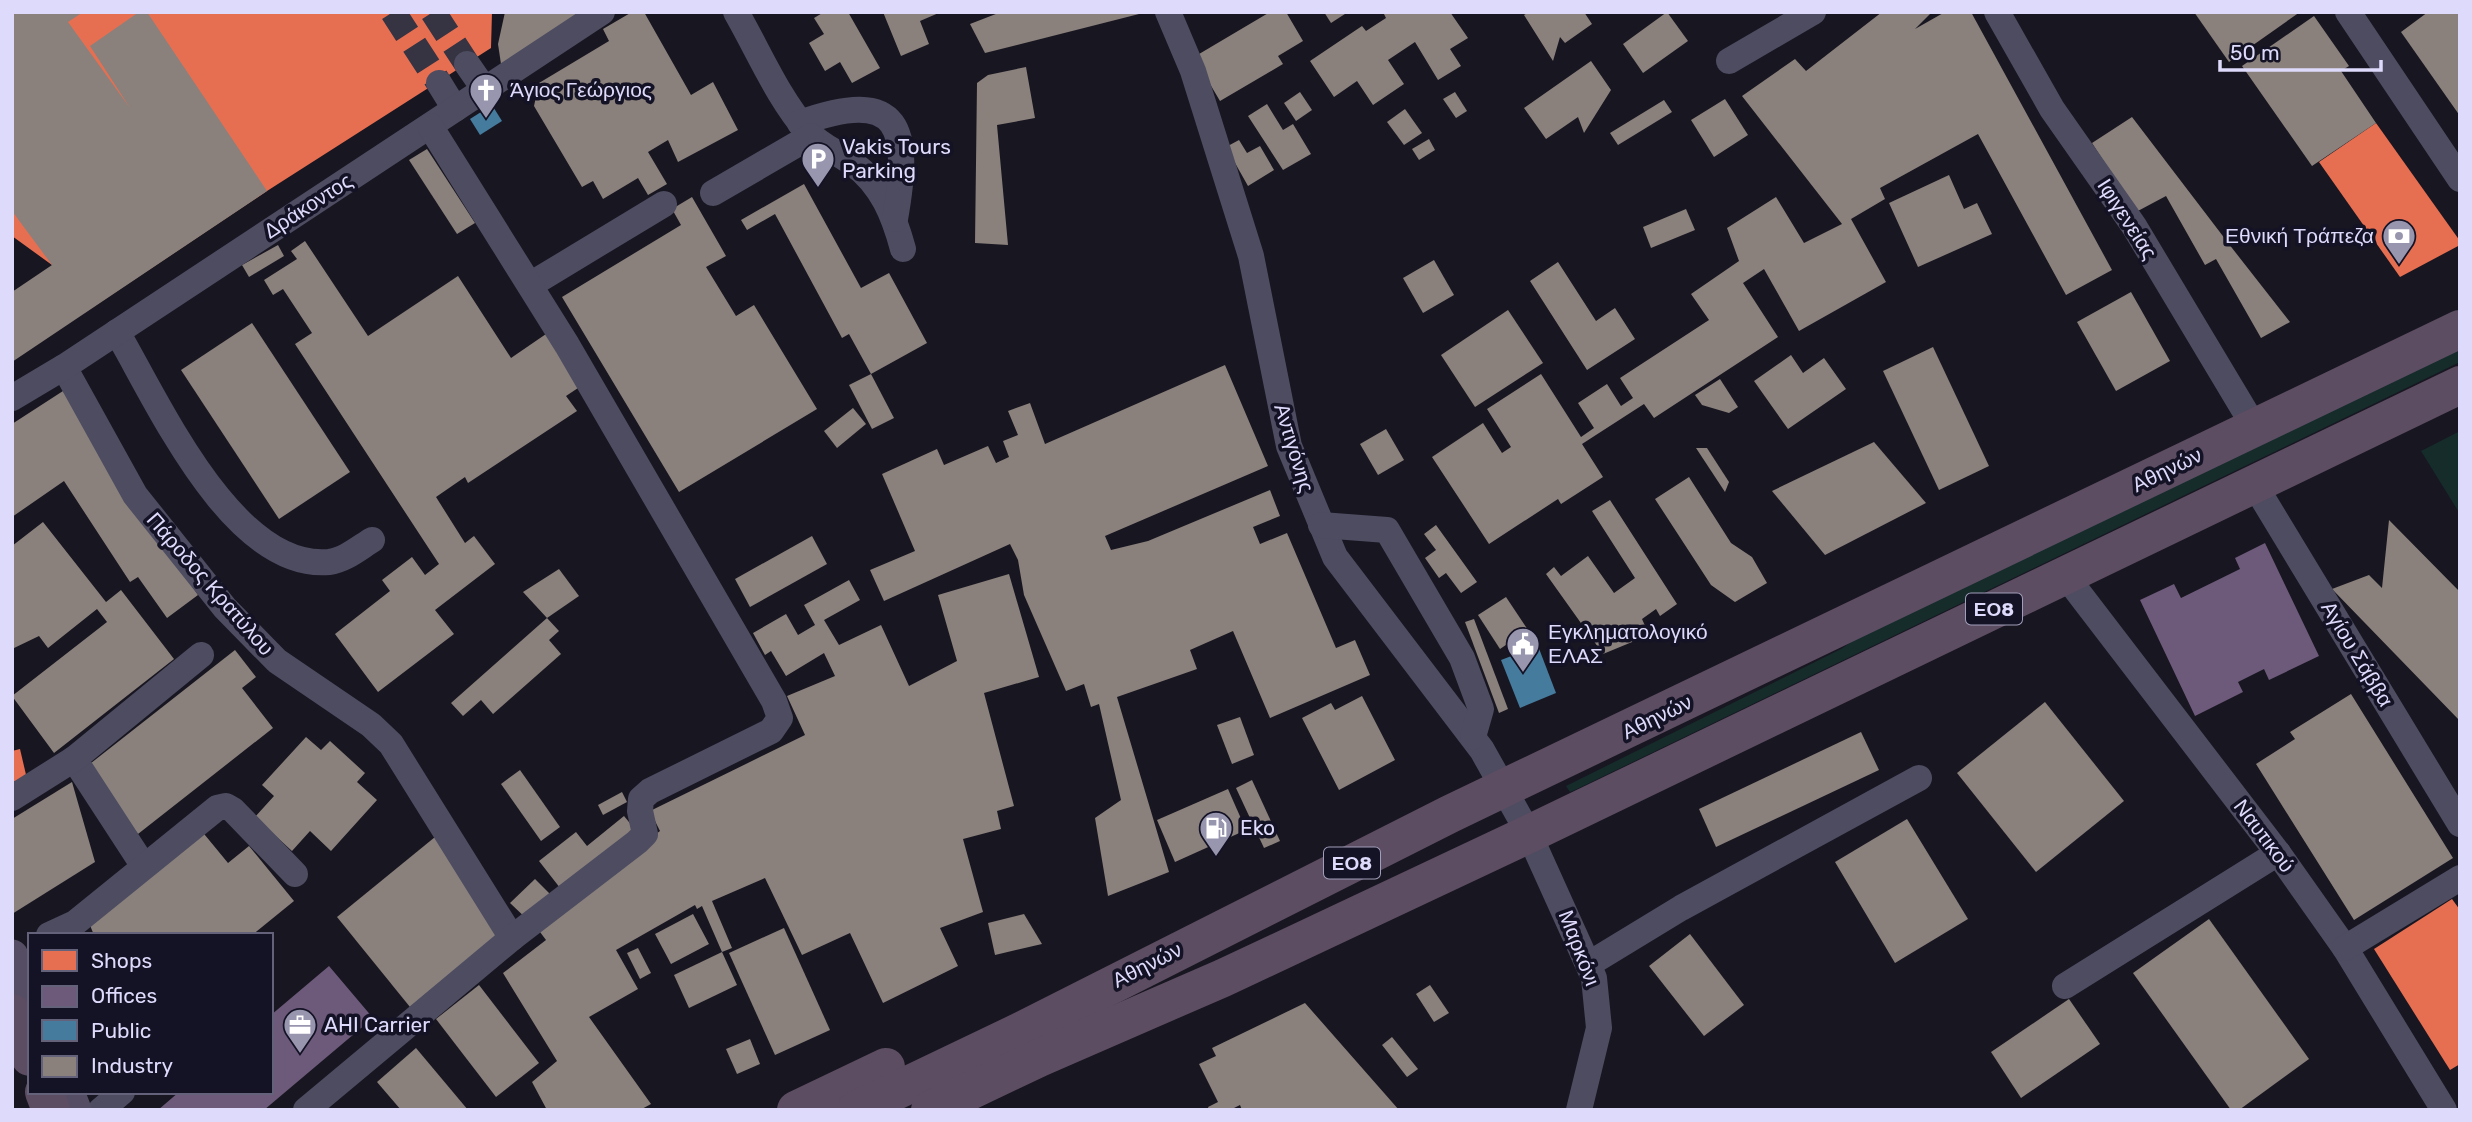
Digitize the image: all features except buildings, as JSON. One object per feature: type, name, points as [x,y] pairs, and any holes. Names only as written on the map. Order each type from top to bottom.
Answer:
[{"type":"highway","name":"Αθηνών","points":[[856,1110],[1025,1029],[1199,939],[1506,789],[2460,329]]},
{"type":"highway","name":"Αθηνών","points":[[930,1110],[1223,978],[1529,834],[2460,384]]},
{"type":"highway","points":[[796,1110],[1015,1005],[1199,939]]},
{"type":"highway","points":[[990,1110],[1156,1025],[1223,978]]},
{"type":"highway","points":[[12,1013],[28,1052]]},
{"type":"main road","points":[[12,954],[28,994]]},
{"type":"street","name":"Δράκοντος","points":[[12,398],[65,367],[602,12]]},
{"type":"street","points":[[736,12],[806,129],[855,164],[878,187],[895,219],[903,249]]},
{"type":"street","name":"Αντιγόνης","points":[[1168,12],[1193,71],[1251,256],[1289,446],[1335,557],[1473,737],[1506,789],[1529,834]]},
{"type":"street","points":[[1729,61],[1813,12]]},
{"type":"street","name":"Ιφιγενείας","points":[[1997,12],[2052,109],[2134,226],[2255,428]]},
{"type":"street","points":[[2348,12],[2460,179]]},
{"type":"street","points":[[467,64],[485,90]]},
{"type":"street","points":[[439,83],[455,109]]},
{"type":"street","points":[[713,193],[836,110],[873,109],[893,123],[899,139],[903,175],[895,219]]},
{"type":"street","points":[[306,1110],[512,938],[637,842],[645,834],[645,824],[640,811],[641,799],[650,791],[771,731],[780,718],[760,677],[530,285],[430,125]]},
{"type":"street","points":[[530,285],[664,204]]},
{"type":"street","points":[[117,332],[179,438],[241,524],[284,554],[311,562],[332,562],[372,540]]},
{"type":"street","name":"Πάροδος Κρατύλου","points":[[65,367],[135,495],[198,576],[277,661],[371,725],[391,744],[512,938]]},
{"type":"street","name":"Αγίου Σάββα","points":[[2253,484],[2460,824]]},
{"type":"street","points":[[1321,525],[1387,530],[1462,658],[1481,709],[1473,737]]},
{"type":"street","name":"Ναυτικού","points":[[2065,575],[2278,853],[2448,1102]]},
{"type":"street","points":[[12,798],[74,759],[201,655]]},
{"type":"street","points":[[74,759],[143,865]]},
{"type":"street","points":[[1589,964],[1681,908],[1919,778]]},
{"type":"street","points":[[53,933],[75,922],[217,808],[226,806],[295,874]]},
{"type":"street","name":"Μαρκόνι","points":[[1529,834],[1589,964],[1597,991],[1599,1028],[1579,1110]]},
{"type":"street","points":[[2065,986],[2278,853]]},
{"type":"street","points":[[2345,948],[2460,878]]},
{"type":"street","points":[[12,954],[28,944]]},
{"type":"street","points":[[101,1110],[120,1094]]},
{"type":"green space","points":[[2460,344],[2460,362],[1579,788],[1570,792],[1566,786],[1841,649],[1869,630]]},
{"type":"green space","points":[[2460,431],[2460,514],[2421,451]]},
{"type":"tunnel","points":[[393,12],[439,83]]},
{"type":"tunnel","points":[[433,12],[467,64]]},
{"type":"place","name":"Άγιος Γεώργιος","points":[[486,120]]},
{"type":"place","name":"Vakis Tours Parking","points":[[818,189]]},
{"type":"place","name":"Εθνική Τράπεζα","points":[[2399,266]]},
{"type":"place","name":"Εγκληματολογικό ΕΛΑΣ","points":[[1523,674]]},
{"type":"place","name":"Eko","points":[[1216,858]]},
{"type":"place","name":"AHI Carrier","points":[[300,1055]]}]
